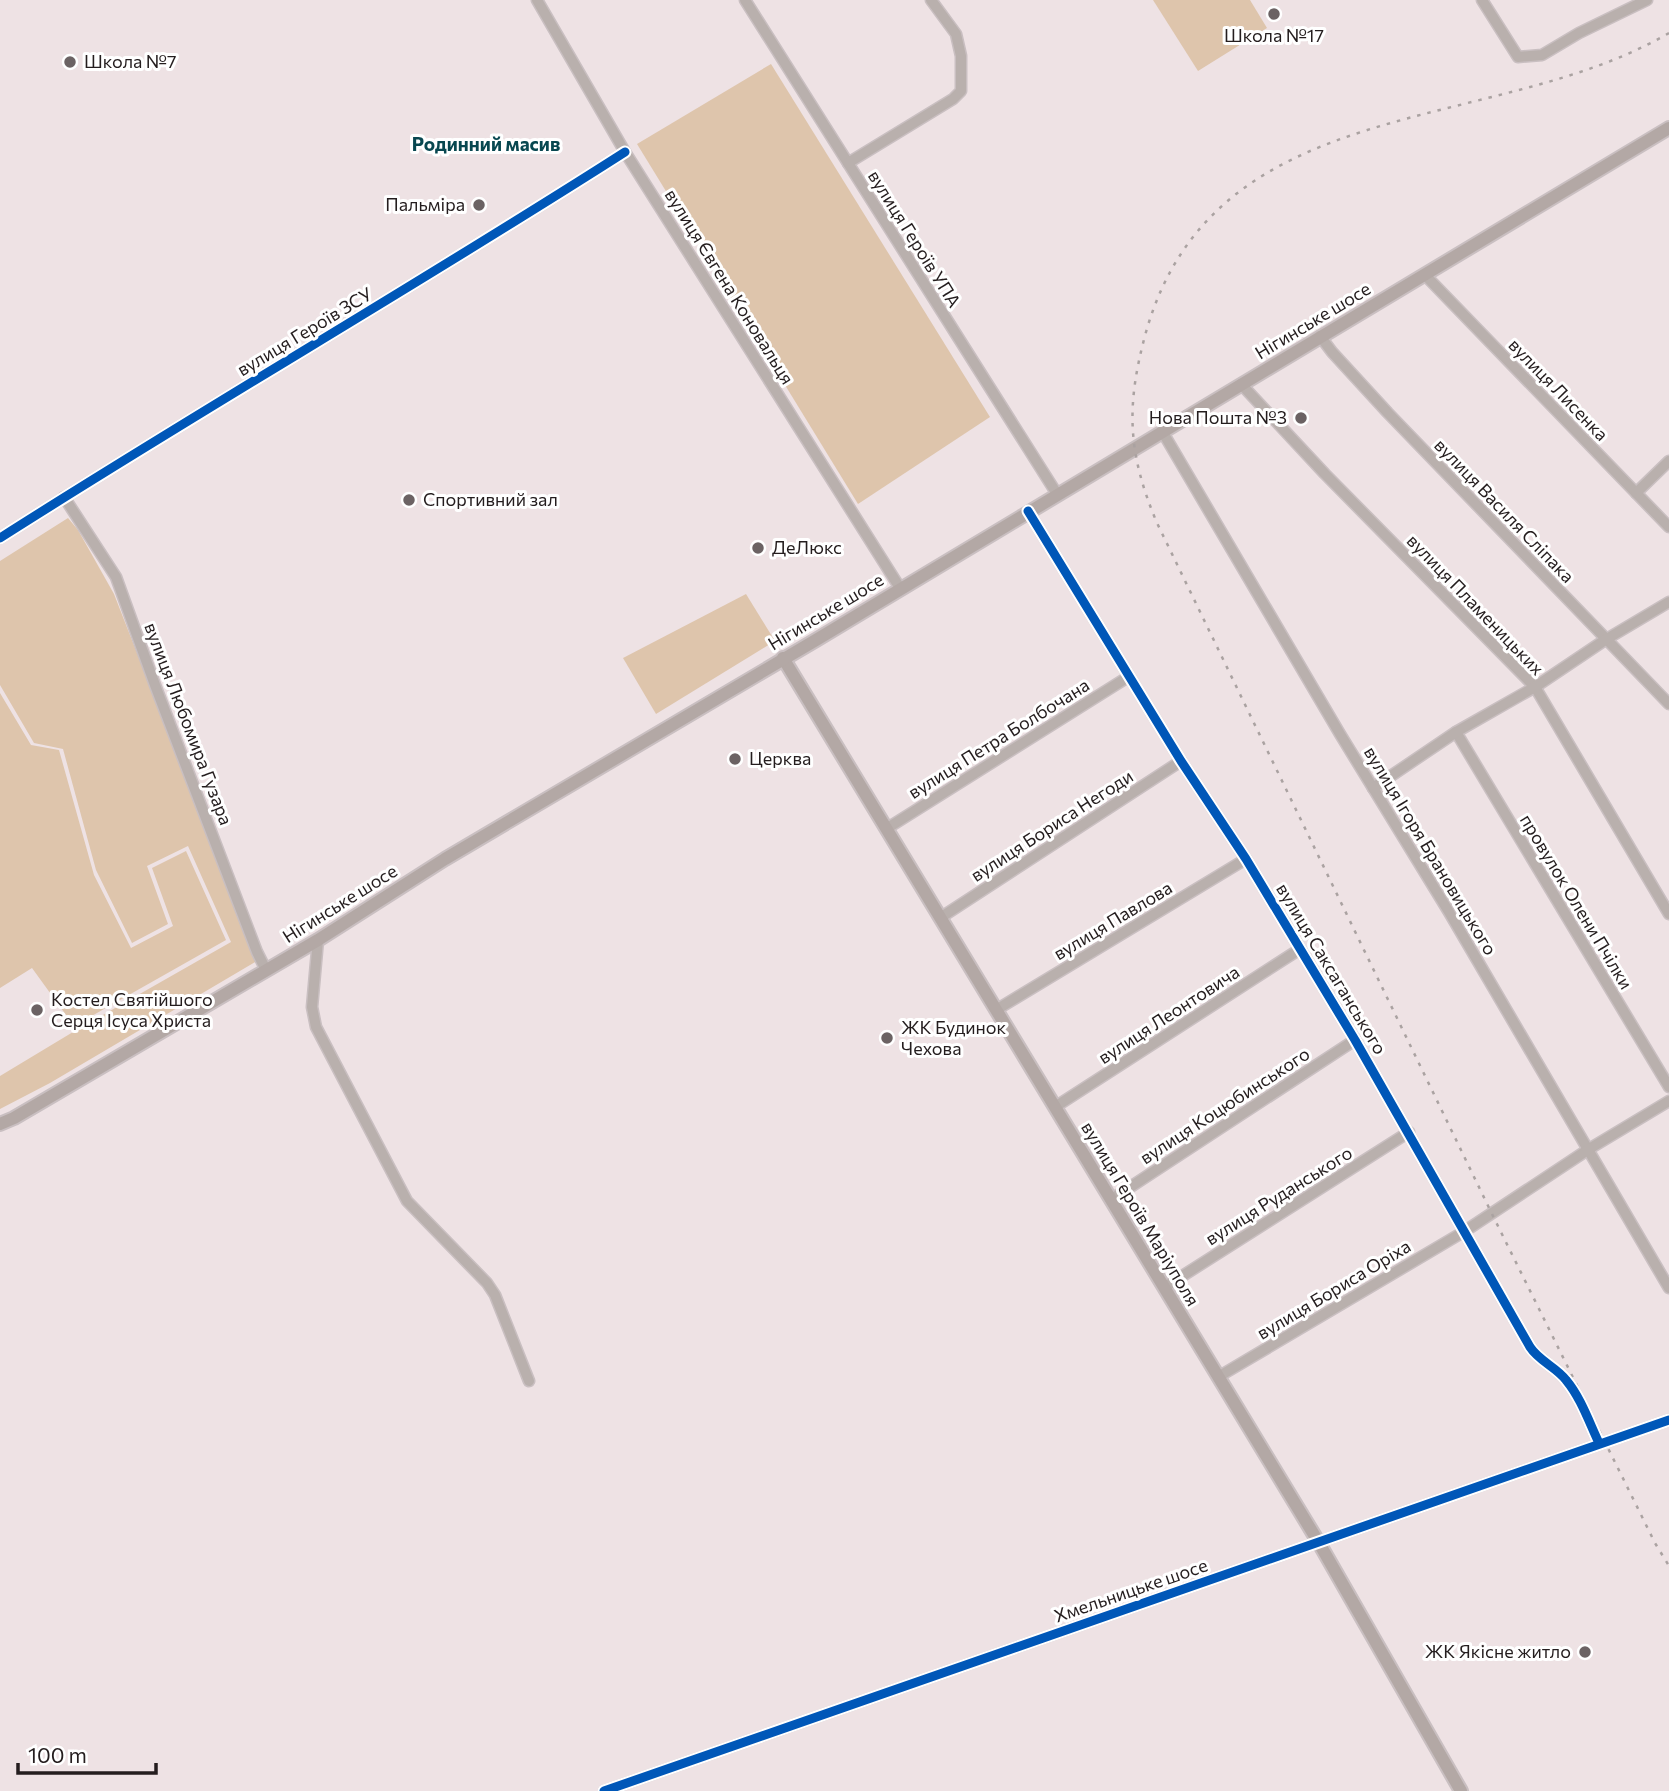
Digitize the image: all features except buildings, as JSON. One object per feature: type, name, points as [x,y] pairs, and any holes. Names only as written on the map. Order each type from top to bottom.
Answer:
[{"type":"main road","name":"Нігинське шосе","points":[[0,1124],[318,940],[445,859],[1669,128]]},
{"type":"main road","name":"вулиця Героїв Маріуполя","points":[[783,658],[1319,1543],[1461,1791]]},
{"type":"street","name":"вулиця Євгена Коновальця","points":[[537,0],[625,152],[900,588]]},
{"type":"street","name":"вулиця Героїв УПА","points":[[746,0],[1057,494]]},
{"type":"street","points":[[848,163],[953,99],[961,91],[961,56],[956,34],[931,0]]},
{"type":"street","points":[[1482,0],[1518,57],[1542,55],[1579,33],[1647,0]]},
{"type":"street","name":"вулиця Героїв ЗСУ","points":[[0,538],[625,152]]},
{"type":"street","name":"вулиця Лисенка","points":[[1425,275],[1669,527]]},
{"type":"street","name":"вулиця Василя Сліпака","points":[[1321,336],[1332,352],[1388,413],[1669,704]]},
{"type":"street","name":"вулиця Пламеницьких","points":[[1241,384],[1325,474],[1535,687],[1669,914]]},
{"type":"street","name":"вулиця Ігоря Брановицького","points":[[1163,431],[1669,1288]]},
{"type":"street","points":[[1636,493],[1669,461]]},
{"type":"street","name":"вулиця Любомира Гузара","points":[[64,497],[116,577],[257,952],[267,970]]},
{"type":"street","name":"вулиця Саксаганського","points":[[1028,511],[1128,677],[1246,859],[1356,1040],[1530,1347],[1567,1380],[1578,1397],[1599,1443]]},
{"type":"street","points":[[1373,788],[1455,732],[1535,687],[1605,640],[1669,602]]},
{"type":"street","name":"вулиця Петра Болбочана","points":[[886,828],[1128,677]]},
{"type":"street","name":"провулок Олени Пчілки","points":[[1455,732],[1669,1087]]},
{"type":"street","name":"вулиця Бориса Негоди","points":[[940,918],[1181,761]]},
{"type":"street","name":"вулиця Павлова","points":[[996,1010],[1246,859]]},
{"type":"street","points":[[318,940],[312,1007],[316,1027],[407,1201],[487,1283],[495,1295],[529,1381]]},
{"type":"street","name":"вулиця Леонтовича","points":[[1055,1107],[1300,949]]},
{"type":"street","name":"вулиця Коцюбинського","points":[[1112,1199],[1356,1040]]},
{"type":"street","points":[[1589,1149],[1669,1101]]},
{"type":"street","name":"вулиця Руданського","points":[[1165,1287],[1409,1132]]},
{"type":"street","name":"вулиця Бориса Оріха","points":[[1218,1377],[1465,1231],[1589,1149]]},
{"type":"street","name":"Хмельницьке шосе","points":[[604,1791],[1669,1420]]},
{"type":"shaded area","points":[[1153,0],[1250,0],[1267,28],[1198,71]]},
{"type":"shaded area","points":[[771,64],[990,417],[858,504],[637,144]]},
{"type":"shaded area","points":[[68,518],[78,530],[114,594],[257,961],[50,1083],[0,1109],[0,1076],[231,942],[188,846],[147,866],[168,924],[132,943],[96,870],[63,749],[34,743],[0,685],[0,561]]},
{"type":"shaded area","points":[[746,594],[775,641],[656,714],[623,658]]},
{"type":"shaded area","points":[[0,693],[31,745],[59,750],[94,875],[131,948],[173,926],[152,868],[186,851],[226,940],[74,1026],[32,968],[0,988]]},
{"type":"railway","points":[[1669,33],[1599,65],[1523,89],[1367,130],[1295,158],[1232,197],[1181,254],[1146,332],[1133,406],[1135,451],[1157,523],[1492,1214],[1655,1543],[1669,1566]]},
{"type":"cycle path","points":[[0,538],[625,152]]},
{"type":"cycle path","points":[[1028,511],[1181,761],[1246,859],[1355,1040],[1530,1347],[1562,1375],[1571,1387],[1599,1443]]},
{"type":"cycle path","points":[[604,1791],[1669,1420]]},
{"type":"place","name":"Школа №17","points":[[1274,14]]},
{"type":"place","name":"Школа №7","points":[[70,62]]},
{"type":"place","name":"Пальміра","points":[[479,205]]},
{"type":"place","name":"Нова Пошта №3","points":[[1301,418]]},
{"type":"place","name":"Спортивний зал","points":[[409,500]]},
{"type":"place","name":"ДеЛюкс","points":[[758,548]]},
{"type":"place","name":"Церква","points":[[735,759]]},
{"type":"place","name":"Костел Святійшого Серця Ісуса Христа","points":[[37,1010]]},
{"type":"place","name":"ЖК Будинок Чехова","points":[[887,1038]]},
{"type":"place","name":"ЖК Якісне житло","points":[[1585,1652]]},
{"type":"district","name":"Родинний масив","points":[[486,144]]}]
